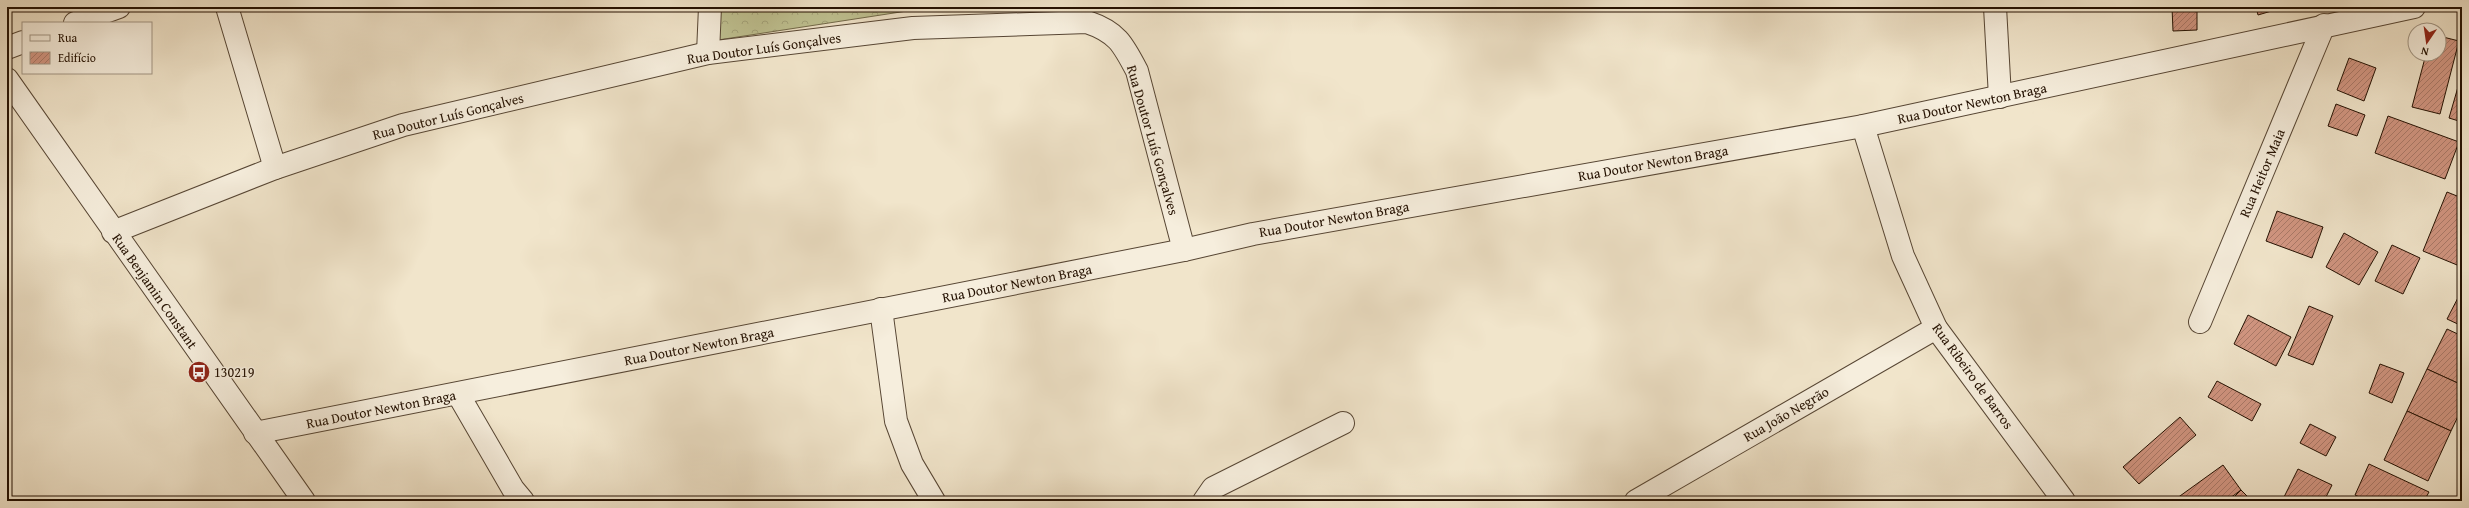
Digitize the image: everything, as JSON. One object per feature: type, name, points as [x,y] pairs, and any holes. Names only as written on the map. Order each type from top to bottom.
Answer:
[{"type":"street","points":[[78,22],[119,7]]},
{"type":"street","points":[[227,7],[275,168]]},
{"type":"street","points":[[708,53],[710,7]]},
{"type":"street","points":[[1995,7],[2000,97]]},
{"type":"street","name":"Rua Doutor Newton Braga","points":[[255,433],[1184,250],[1253,234],[1863,126],[2324,25],[2389,9],[2414,7]]},
{"type":"street","name":"Rua Doutor Luís Gonçalves","points":[[113,232],[275,168],[403,125],[708,53],[913,28],[1087,22],[1105,28],[1124,45],[1137,71],[1184,250]]},
{"type":"street","name":"Rua Heitor Maia","points":[[2200,322],[2324,25]]},
{"type":"street","points":[[7,48],[22,42]]},
{"type":"street","name":"Rua Benjamin Constant","points":[[7,80],[304,501]]},
{"type":"street","name":"Rua Ribeiro de Barros","points":[[1863,126],[1902,256],[1936,328],[2064,501]]},
{"type":"street","points":[[881,309],[896,421],[912,464],[934,501]]},
{"type":"street","name":"Rua João Negrão","points":[[1636,501],[1936,328]]},
{"type":"street","points":[[458,394],[513,489],[523,501]]},
{"type":"street","points":[[1204,501],[1213,488],[1343,423]]},
{"type":"green space","points":[[720,7],[933,7],[718,40]]},
{"type":"building","points":[[2172,7],[2197,7],[2197,30],[2173,31]]},
{"type":"building","points":[[2256,7],[2285,7],[2258,15]]},
{"type":"building","points":[[2447,38],[2459,41],[2440,114],[2412,107],[2424,62],[2447,62]]},
{"type":"building","points":[[2349,58],[2376,68],[2364,101],[2337,90]]},
{"type":"building","points":[[2460,80],[2462,80],[2462,122],[2449,118]]},
{"type":"building","points":[[2336,104],[2365,115],[2357,136],[2328,126]]},
{"type":"building","points":[[2388,116],[2459,142],[2445,179],[2375,153]]},
{"type":"building","points":[[2447,192],[2462,198],[2462,267],[2423,251]]},
{"type":"building","points":[[2277,211],[2323,227],[2312,258],[2266,241]]},
{"type":"building","points":[[2344,233],[2378,252],[2359,285],[2326,267]]},
{"type":"building","points":[[2392,245],[2420,258],[2403,294],[2375,281]]},
{"type":"building","points":[[2462,290],[2462,326],[2447,319]]},
{"type":"building","points":[[2309,306],[2333,316],[2313,365],[2288,355]]},
{"type":"building","points":[[2248,315],[2291,337],[2276,366],[2234,344]]},
{"type":"building","points":[[2447,329],[2462,336],[2462,385],[2427,369]]},
{"type":"building","points":[[2380,364],[2404,373],[2392,403],[2369,393]]},
{"type":"building","points":[[2427,369],[2462,385],[2462,408],[2451,431],[2407,411]]},
{"type":"building","points":[[2217,381],[2261,404],[2252,421],[2208,397]]},
{"type":"building","points":[[2407,411],[2451,431],[2428,481],[2384,460]]},
{"type":"building","points":[[2180,417],[2196,435],[2139,484],[2123,467]]},
{"type":"building","points":[[2310,424],[2336,437],[2326,456],[2300,443]]},
{"type":"building","points":[[2369,464],[2429,492],[2424,501],[2368,501],[2355,495]]},
{"type":"building","points":[[2223,465],[2241,490],[2226,501],[2173,501]]},
{"type":"building","points":[[2298,469],[2332,485],[2324,501],[2282,501]]},
{"type":"building","points":[[2241,490],[2252,501],[2230,501]]},
{"type":"place","name":"130219","points":[[199,372]]}]
